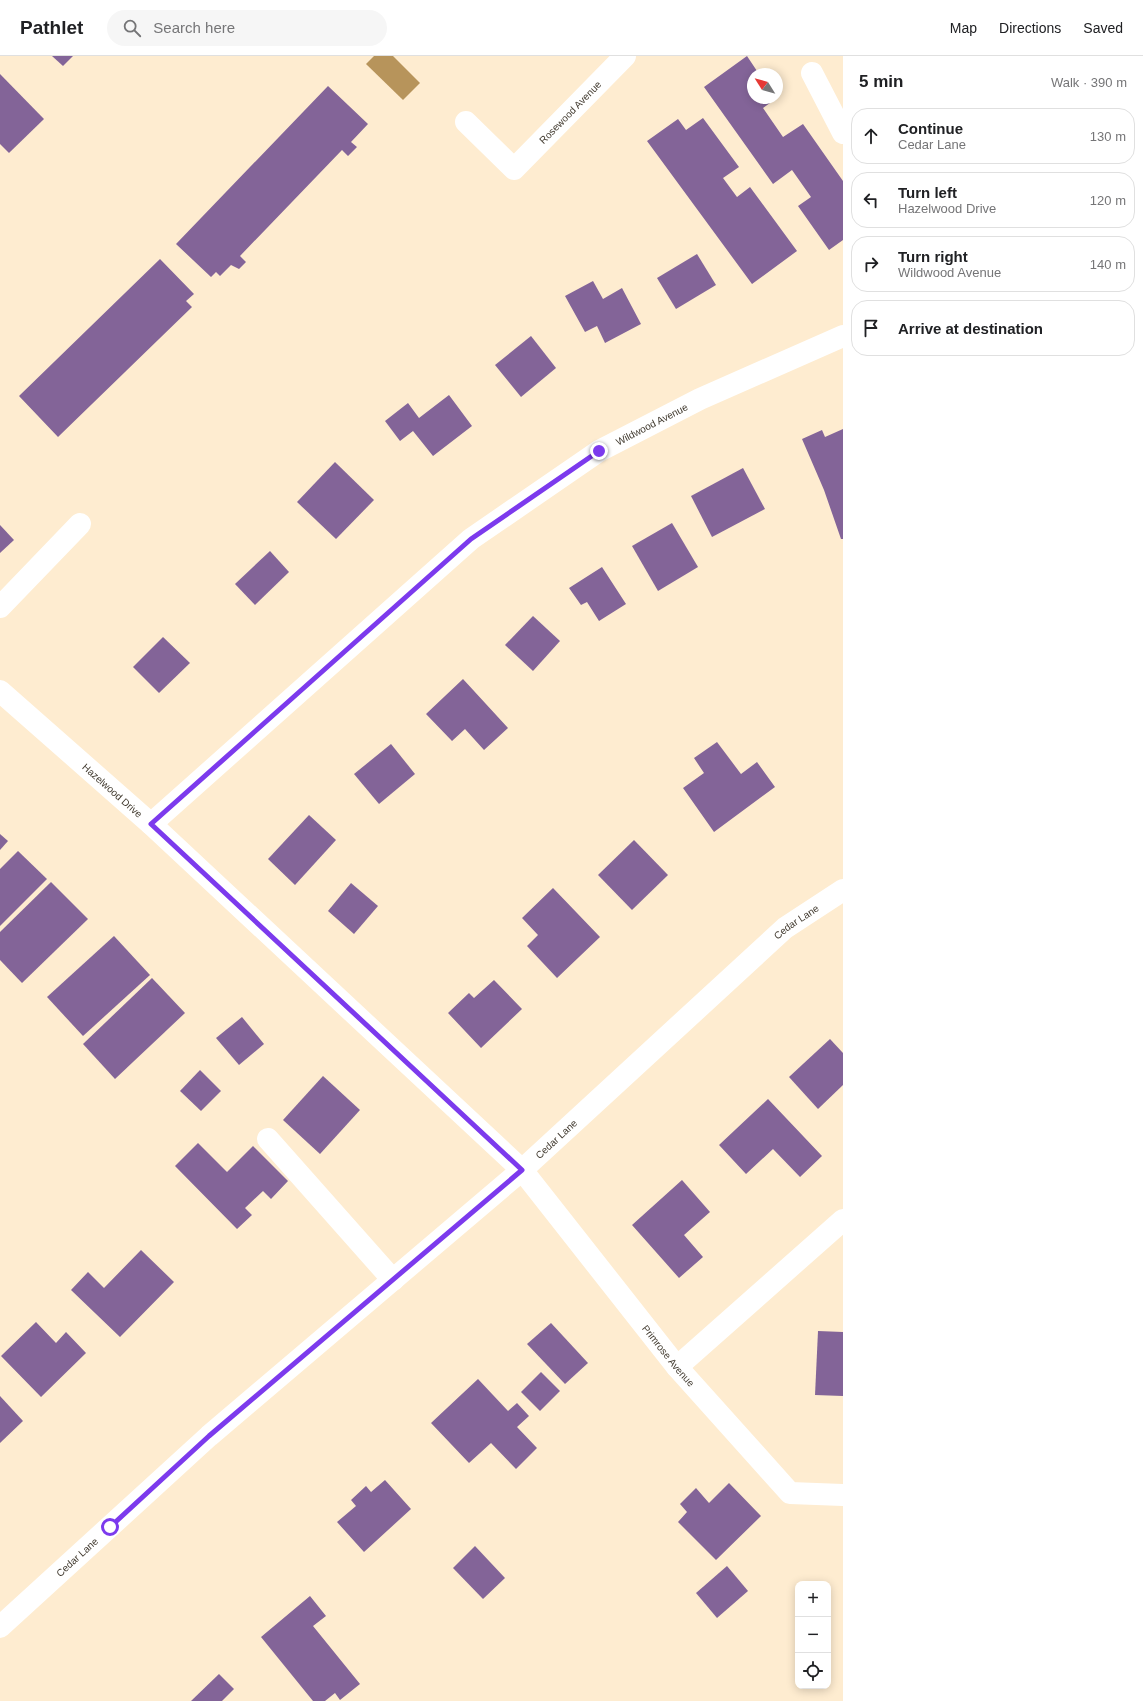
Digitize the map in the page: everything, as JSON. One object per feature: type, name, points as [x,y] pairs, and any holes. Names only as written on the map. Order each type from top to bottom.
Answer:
[{"type":"street","name":"Rosewood Avenue","points":[[466,122],[514,169],[625,56]]},
{"type":"street","points":[[812,73],[843,133]]},
{"type":"street","name":"Wildwood Avenue","points":[[151,824],[471,539],[599,451],[700,400],[843,336]]},
{"type":"street","points":[[0,607],[80,524]]},
{"type":"street","name":"Hazelwood Drive","points":[[0,691],[151,824],[522,1170]]},
{"type":"street","name":"Cedar Lane","points":[[0,1627],[209,1436],[522,1170],[785,928],[843,890]]},
{"type":"street","points":[[268,1140],[393,1280]]},
{"type":"street","name":"Primrose Avenue","points":[[522,1170],[678,1367],[790,1493],[843,1495]]},
{"type":"street","points":[[678,1367],[843,1220]]},
{"type":"shaded area","points":[[374,56],[393,56],[420,83],[403,100],[366,64]]},
{"type":"building","points":[[52,56],[73,56],[63,66]]},
{"type":"building","points":[[747,56],[755,68],[747,68],[747,104],[769,104],[763,108],[783,137],[803,124],[843,181],[843,240],[829,250],[798,206],[811,197],[792,170],[773,184],[704,87]]},
{"type":"building","points":[[0,74],[44,119],[9,153],[0,144]]},
{"type":"building","points":[[328,86],[368,124],[351,142],[357,147],[348,156],[342,150],[240,256],[246,262],[239,269],[231,265],[220,276],[216,272],[211,277],[176,244]]},
{"type":"building","points":[[703,118],[739,167],[723,178],[737,197],[750,187],[797,251],[752,284],[647,141],[678,119],[686,130]]},
{"type":"building","points":[[697,254],[716,285],[676,309],[657,278]]},
{"type":"building","points":[[160,259],[194,294],[186,301],[192,307],[58,437],[19,396]]},
{"type":"building","points":[[593,281],[603,299],[622,288],[641,324],[605,343],[597,326],[585,332],[565,296]]},
{"type":"building","points":[[531,336],[556,368],[521,397],[495,365]]},
{"type":"building","points":[[449,395],[472,426],[433,456],[413,431],[400,441],[385,421],[408,403],[419,418]]},
{"type":"building","points":[[843,429],[843,539],[841,539],[824,490],[802,439],[822,430],[825,437]]},
{"type":"building","points":[[335,462],[374,500],[336,539],[297,502]]},
{"type":"building","points":[[743,468],[765,509],[712,537],[691,496]]},
{"type":"building","points":[[672,523],[698,567],[658,591],[632,546]]},
{"type":"building","points":[[0,525],[14,540],[0,553]]},
{"type":"building","points":[[270,551],[289,572],[255,605],[235,584]]},
{"type":"building","points":[[602,567],[626,604],[599,621],[587,602],[581,605],[569,588]]},
{"type":"building","points":[[533,616],[560,641],[533,671],[505,645]]},
{"type":"building","points":[[163,637],[190,663],[159,693],[133,667]]},
{"type":"building","points":[[463,679],[508,728],[484,750],[465,729],[452,741],[426,714]]},
{"type":"building","points":[[717,742],[741,774],[757,762],[775,787],[714,832],[683,788],[704,773],[694,758]]},
{"type":"building","points":[[391,744],[415,774],[379,804],[354,774]]},
{"type":"building","points":[[309,815],[336,840],[295,885],[268,859]]},
{"type":"building","points":[[0,834],[8,841],[0,850]]},
{"type":"building","points":[[634,840],[668,875],[632,910],[598,875]]},
{"type":"building","points":[[18,851],[47,879],[0,926],[0,869]]},
{"type":"building","points":[[51,882],[88,919],[22,983],[0,960],[0,932]]},
{"type":"building","points":[[351,883],[378,906],[354,934],[328,911]]},
{"type":"building","points":[[553,888],[600,937],[557,978],[527,946],[538,935],[522,918]]},
{"type":"building","points":[[114,936],[150,975],[83,1036],[47,997]]},
{"type":"building","points":[[152,978],[185,1013],[115,1079],[83,1044]]},
{"type":"building","points":[[494,980],[522,1009],[481,1048],[448,1013],[469,993],[474,998]]},
{"type":"building","points":[[242,1017],[264,1044],[239,1065],[216,1038]]},
{"type":"building","points":[[830,1039],[843,1053],[843,1085],[818,1109],[789,1077]]},
{"type":"building","points":[[200,1070],[221,1091],[201,1111],[180,1091]]},
{"type":"building","points":[[323,1076],[360,1110],[320,1154],[283,1120]]},
{"type":"building","points":[[768,1099],[822,1156],[800,1177],[773,1149],[746,1174],[719,1145]]},
{"type":"building","points":[[198,1143],[227,1172],[253,1146],[288,1181],[271,1199],[263,1191],[245,1208],[252,1215],[237,1229],[175,1166]]},
{"type":"building","points":[[682,1180],[710,1212],[684,1235],[703,1257],[679,1278],[632,1225]]},
{"type":"building","points":[[141,1250],[174,1282],[120,1337],[71,1290],[88,1272],[104,1288]]},
{"type":"building","points":[[36,1322],[56,1343],[66,1332],[86,1353],[41,1397],[1,1356]]},
{"type":"building","points":[[551,1323],[588,1363],[565,1384],[527,1344]]},
{"type":"building","points":[[818,1331],[843,1332],[843,1396],[815,1395]]},
{"type":"building","points":[[541,1372],[560,1391],[540,1411],[521,1392]]},
{"type":"building","points":[[478,1379],[508,1411],[517,1403],[529,1416],[517,1427],[537,1448],[516,1469],[491,1443],[469,1463],[431,1423]]},
{"type":"building","points":[[0,1396],[23,1421],[0,1443]]},
{"type":"building","points":[[385,1480],[411,1509],[364,1552],[337,1522],[356,1506],[351,1500],[366,1486],[371,1492]]},
{"type":"building","points":[[729,1483],[761,1516],[716,1560],[678,1522],[687,1512],[680,1504],[696,1488],[709,1503]]},
{"type":"building","points":[[475,1546],[505,1578],[483,1599],[453,1568]]},
{"type":"building","points":[[727,1566],[748,1591],[717,1618],[696,1593]]},
{"type":"building","points":[[310,1596],[326,1616],[313,1626],[360,1684],[340,1700],[335,1693],[325,1701],[313,1701],[261,1637]]},
{"type":"building","points":[[219,1674],[234,1689],[222,1701],[191,1701]]},
{"type":"route","points":[[110,1527],[209,1436],[522,1170],[151,824],[471,539],[599,451]]}]
